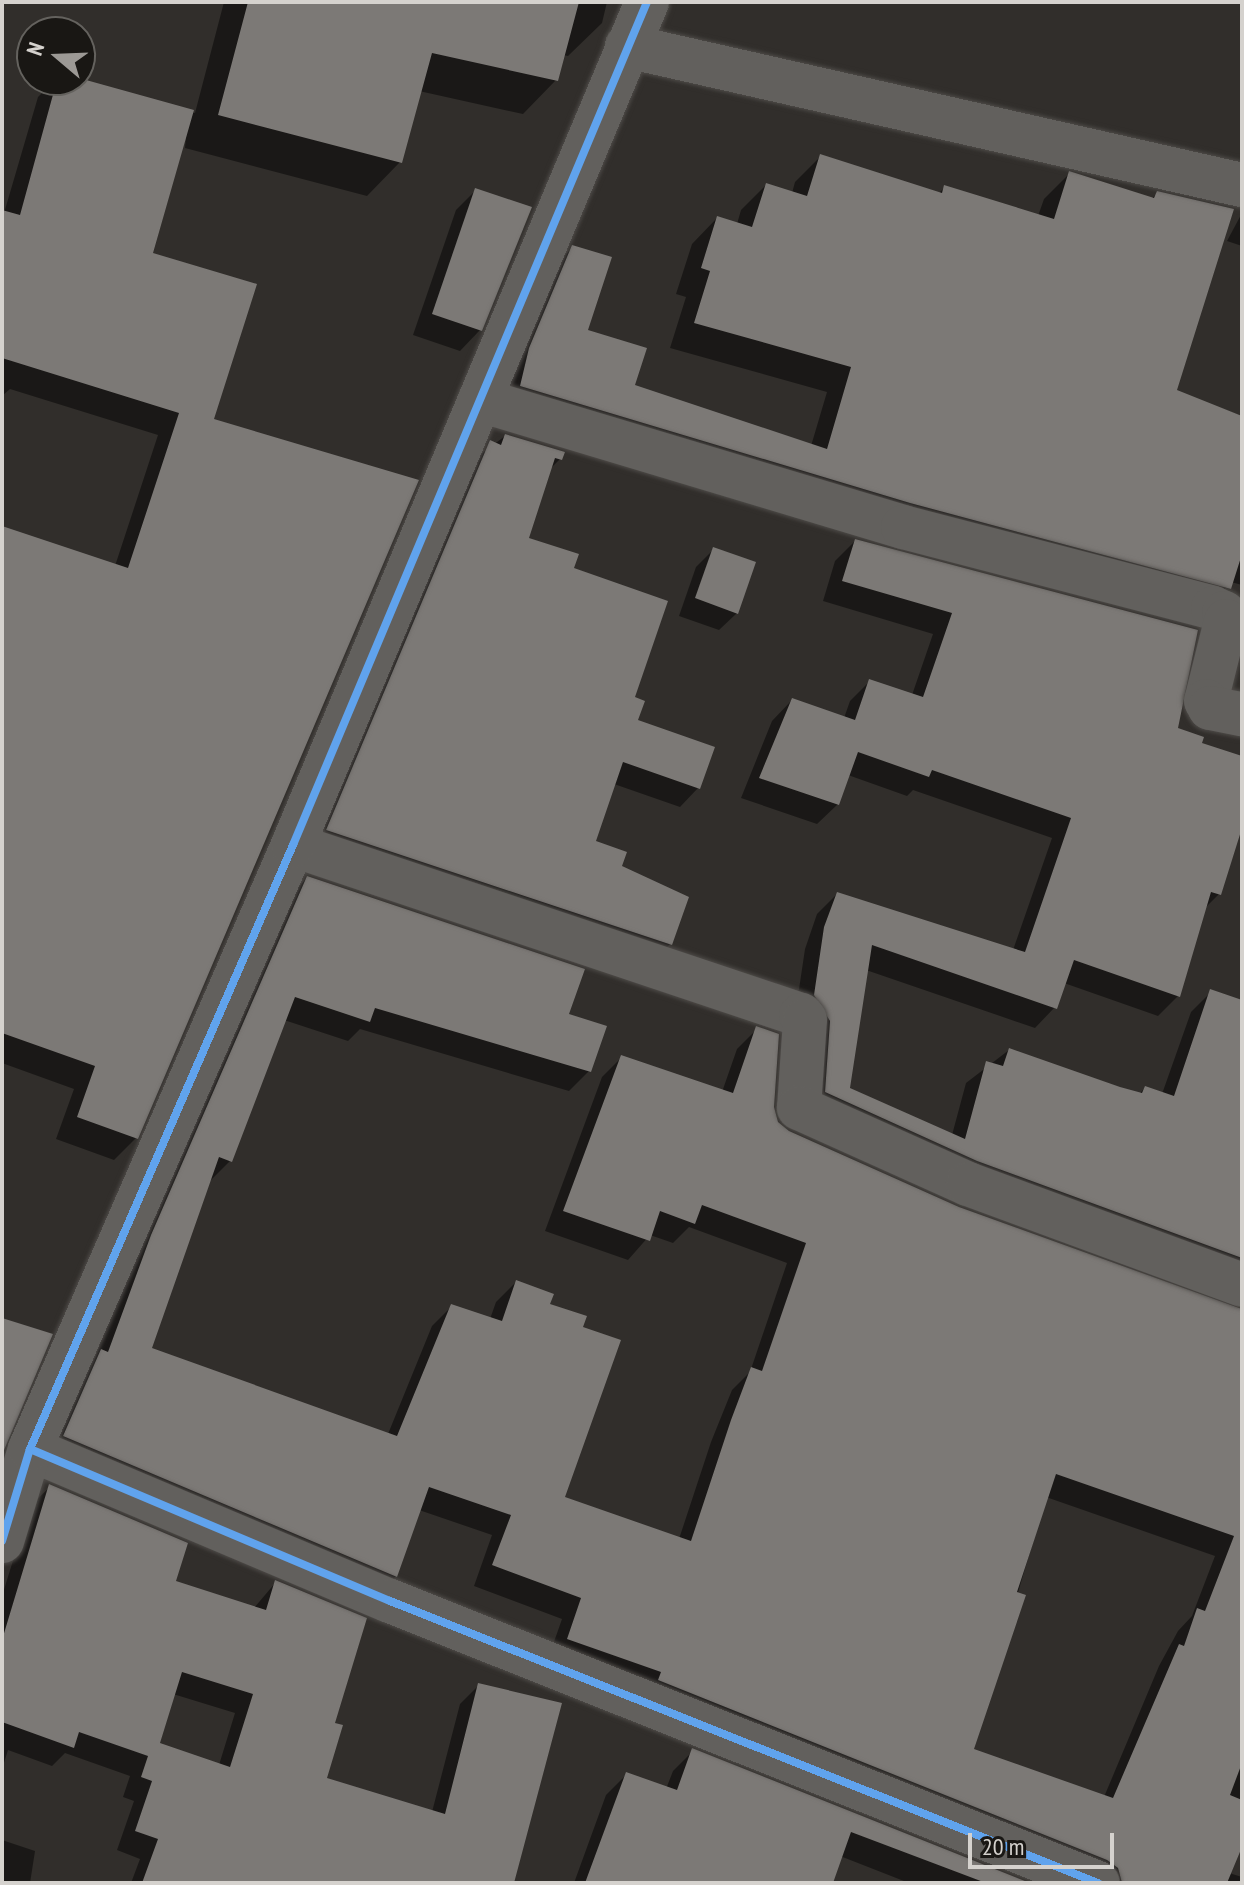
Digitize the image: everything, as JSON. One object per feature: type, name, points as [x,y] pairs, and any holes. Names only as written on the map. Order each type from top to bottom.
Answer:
[{"type":"street","points":[[4,1529],[30,1449],[293,845],[647,2]]},
{"type":"street","points":[[627,46],[1242,185]]},
{"type":"street","points":[[480,400],[903,527],[1213,608],[1224,613],[1226,621],[1206,701],[1210,708],[1242,714]]},
{"type":"street","points":[[293,845],[801,1015],[805,1020],[799,1108],[968,1184],[1242,1285]]},
{"type":"street","points":[[30,1449],[390,1601],[1098,1883]]},
{"type":"building","points":[[248,2],[579,2],[558,81],[432,53],[402,163],[218,115]]},
{"type":"building","points":[[96,83],[194,110],[153,253],[257,284],[214,419],[419,480],[138,1139],[77,1117],[95,1066],[2,1033],[2,526],[128,568],[179,413],[2,358],[2,210],[20,215],[53,96],[96,96]]},
{"type":"building","points":[[820,154],[942,193],[944,185],[1054,219],[1069,171],[1154,198],[1157,191],[1234,209],[1177,390],[1242,416],[1242,554],[1231,589],[910,503],[520,386],[529,348],[572,245],[612,257],[588,330],[647,348],[635,385],[827,449],[851,367],[694,323],[710,271],[701,268],[717,216],[752,227],[766,183],[807,196]]},
{"type":"building","points":[[475,188],[532,207],[482,331],[432,314]]},
{"type":"building","points":[[505,434],[565,452],[562,460],[555,458],[529,538],[579,554],[574,568],[668,601],[635,697],[645,701],[638,720],[715,747],[700,789],[623,762],[596,841],[627,852],[622,866],[689,897],[672,945],[326,830],[490,440],[501,445]]},
{"type":"building","points":[[855,539],[1198,630],[1178,728],[1204,737],[1202,743],[1242,756],[1242,828],[1221,895],[1211,892],[1180,997],[1074,960],[1057,1009],[872,945],[850,1088],[965,1139],[986,1061],[1003,1066],[1009,1048],[1120,1087],[1142,1093],[1145,1086],[1174,1096],[1210,989],[1242,1000],[1242,1258],[977,1161],[825,1092],[830,1021],[814,995],[824,927],[837,892],[1025,952],[1071,818],[932,770],[929,777],[858,752],[839,805],[759,778],[792,698],[855,720],[869,679],[923,697],[952,613],[842,581]]},
{"type":"building","points":[[713,547],[756,562],[738,614],[695,598]]},
{"type":"building","points":[[307,876],[585,969],[569,1014],[607,1026],[591,1072],[375,1008],[370,1022],[295,997],[232,1162],[219,1157],[152,1348],[397,1436],[451,1304],[502,1321],[516,1280],[554,1294],[550,1304],[587,1316],[583,1327],[621,1340],[565,1497],[691,1541],[751,1367],[762,1371],[806,1243],[702,1205],[695,1224],[660,1211],[650,1241],[563,1211],[621,1055],[733,1093],[756,1026],[779,1034],[774,1107],[778,1122],[789,1131],[959,1207],[1242,1309],[1242,1763],[1230,1795],[1242,1800],[1242,1847],[1227,1883],[1122,1883],[1118,1868],[1107,1860],[658,1680],[661,1672],[567,1639],[581,1598],[492,1565],[511,1515],[429,1487],[397,1577],[63,1436],[101,1349],[108,1352],[151,1235]],"holes":[[[1056,1474],[1234,1536],[1205,1611],[1197,1608],[1184,1646],[1179,1644],[1113,1798],[974,1749],[1026,1595],[1017,1592]]]},
{"type":"building","points":[[2,1318],[53,1334],[2,1455]]},
{"type":"building","points":[[49,1484],[188,1543],[176,1581],[266,1610],[275,1580],[367,1618],[335,1723],[343,1725],[327,1778],[445,1814],[478,1683],[562,1703],[514,1883],[142,1883],[158,1839],[135,1831],[152,1781],[141,1777],[148,1756],[79,1732],[74,1748],[2,1722],[2,1640]],"holes":[[[182,1672],[253,1694],[230,1767],[160,1743]]]},
{"type":"building","points":[[692,1748],[1030,1883],[986,1883],[851,1832],[833,1883],[585,1883],[626,1772],[677,1790]]},
{"type":"cycle path","points":[[2,1541],[30,1449],[293,845],[647,2]]},
{"type":"cycle path","points":[[30,1449],[390,1601],[1098,1883]]}]
